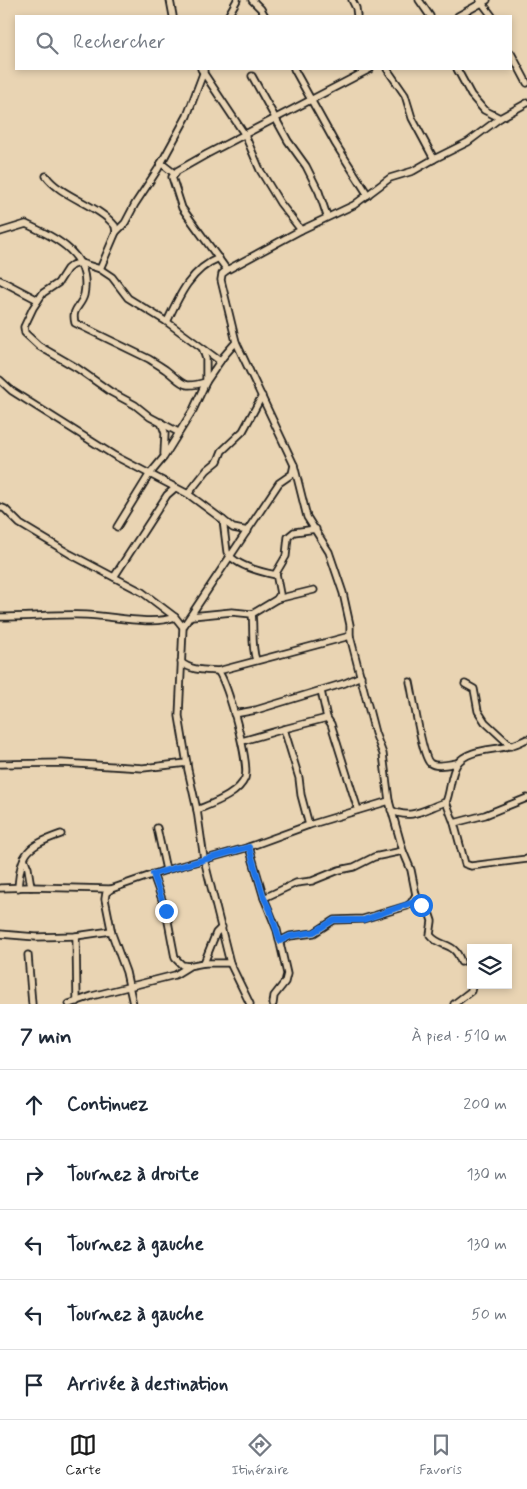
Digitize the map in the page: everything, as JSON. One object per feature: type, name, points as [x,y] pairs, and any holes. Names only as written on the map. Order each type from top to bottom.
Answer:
[{"type":"street","points":[[170,0],[173,15]]},
{"type":"street","points":[[229,15],[237,0]]},
{"type":"street","points":[[252,0],[264,15]]},
{"type":"street","points":[[352,0],[357,15]]},
{"type":"street","points":[[419,0],[429,15]]},
{"type":"street","points":[[460,15],[483,1],[491,15]]},
{"type":"street","points":[[512,55],[527,83]]},
{"type":"street","points":[[203,70],[245,135],[260,170],[280,203],[301,230]]},
{"type":"street","points":[[100,268],[116,232],[126,223],[187,116],[203,70]]},
{"type":"street","points":[[295,70],[335,143],[368,195]]},
{"type":"street","points":[[227,270],[182,208],[172,177],[207,154],[368,70]]},
{"type":"street","points":[[388,70],[405,95],[412,118],[434,159]]},
{"type":"street","points":[[458,70],[471,95],[484,110],[500,118]]},
{"type":"street","points":[[252,76],[288,141],[306,166],[319,192],[327,216]]},
{"type":"street","points":[[461,962],[458,952],[434,940],[430,935],[432,921],[416,895],[411,870],[403,851],[391,810],[383,754],[375,733],[350,636],[350,625],[342,593],[329,552],[307,517],[294,465],[236,342],[221,280],[222,274],[227,270],[327,216],[354,205],[390,178],[413,172],[468,142],[500,118],[527,103]]},
{"type":"street","points":[[161,163],[175,174]]},
{"type":"street","points":[[46,176],[52,184],[80,200],[113,223],[116,232]]},
{"type":"street","points":[[0,232],[26,224],[62,242],[81,263],[85,286],[84,297],[75,310],[74,317],[76,323],[149,358],[158,366],[166,369],[183,384],[194,385],[206,382]]},
{"type":"street","points":[[167,322],[177,300],[193,275],[210,262],[219,258]]},
{"type":"street","points":[[178,432],[112,392],[71,364],[39,346],[26,334],[24,327],[38,300],[46,290],[58,283],[66,269],[72,265],[81,263],[100,268],[112,277],[128,298],[167,322],[220,361]]},
{"type":"street","points":[[0,280],[38,300]]},
{"type":"street","points":[[117,527],[193,410],[206,382],[236,342]]},
{"type":"street","points":[[203,350],[207,371],[206,382]]},
{"type":"street","points":[[0,380],[12,391],[115,456],[188,494],[233,528],[248,531]]},
{"type":"street","points":[[188,494],[207,470],[218,461],[222,451],[243,431],[262,396]]},
{"type":"street","points":[[161,422],[165,433],[164,457]]},
{"type":"street","points":[[250,1004],[230,964],[204,859],[197,810],[179,716],[180,662],[184,627],[279,483],[292,474],[294,465]]},
{"type":"street","points":[[114,577],[162,503],[175,488]]},
{"type":"street","points":[[0,507],[5,509],[20,524],[70,554],[142,592],[175,617],[184,627]]},
{"type":"street","points":[[223,520],[227,552],[230,556],[248,568],[276,576]]},
{"type":"street","points":[[277,599],[280,594],[276,576],[286,556],[286,546],[290,534],[316,529]]},
{"type":"street","points":[[192,616],[232,612],[252,614],[277,599],[314,590]]},
{"type":"street","points":[[252,614],[254,629],[253,652],[256,660]]},
{"type":"street","points":[[0,616],[87,615],[150,620],[168,620],[175,617]]},
{"type":"street","points":[[180,662],[192,668],[218,671],[350,636]]},
{"type":"street","points":[[197,810],[229,795],[237,789],[245,777],[246,764],[242,741],[225,682],[218,671]]},
{"type":"street","points":[[234,714],[256,710],[345,684],[361,676]]},
{"type":"street","points":[[410,682],[423,746],[428,762],[432,765],[457,763],[467,756],[511,746],[527,740]]},
{"type":"street","points":[[465,684],[474,689],[478,712],[485,722],[511,746]]},
{"type":"street","points":[[321,691],[327,718],[331,724],[358,810]]},
{"type":"street","points":[[242,741],[327,718]]},
{"type":"street","points":[[284,729],[299,778],[301,795],[309,825]]},
{"type":"street","points":[[0,764],[62,763],[143,768],[187,763]]},
{"type":"street","points":[[457,763],[446,802],[465,864],[527,859]]},
{"type":"street","points":[[454,823],[485,815],[527,798]]},
{"type":"street","points":[[133,1004],[130,987],[111,931],[105,899],[106,893],[111,889],[153,874],[249,847],[309,825],[389,801]]},
{"type":"street","points":[[391,810],[407,815],[446,802]]},
{"type":"street","points":[[157,828],[166,870]]},
{"type":"street","points":[[18,888],[19,872],[30,848],[61,834]]},
{"type":"street","points":[[249,847],[264,898],[280,941],[287,974],[285,982],[274,996],[273,1004]]},
{"type":"street","points":[[264,898],[296,883],[312,881],[339,870],[354,867],[374,857],[403,851]]},
{"type":"street","points":[[24,858],[28,868],[30,887]]},
{"type":"street","points":[[153,874],[166,911],[175,958],[182,965],[188,966],[204,963],[230,964]]},
{"type":"street","points":[[0,888],[111,889]]},
{"type":"street","points":[[411,903],[416,895]]},
{"type":"street","points":[[280,941],[290,936],[314,932],[334,920],[363,920],[411,903],[421,905]]},
{"type":"street","points":[[204,963],[216,933],[222,927]]},
{"type":"street","points":[[0,934],[36,937],[76,936],[111,931]]},
{"type":"street","points":[[76,936],[77,1002]]},
{"type":"street","points":[[28,955],[32,1004]]},
{"type":"street","points":[[69,1004],[92,996],[175,975],[188,966]]},
{"type":"street","points":[[454,1004],[472,989]]},
{"type":"route","points":[[166,911],[153,874],[249,847],[264,898],[280,941],[290,936],[314,932],[334,920],[363,920],[411,903],[421,905]]}]
